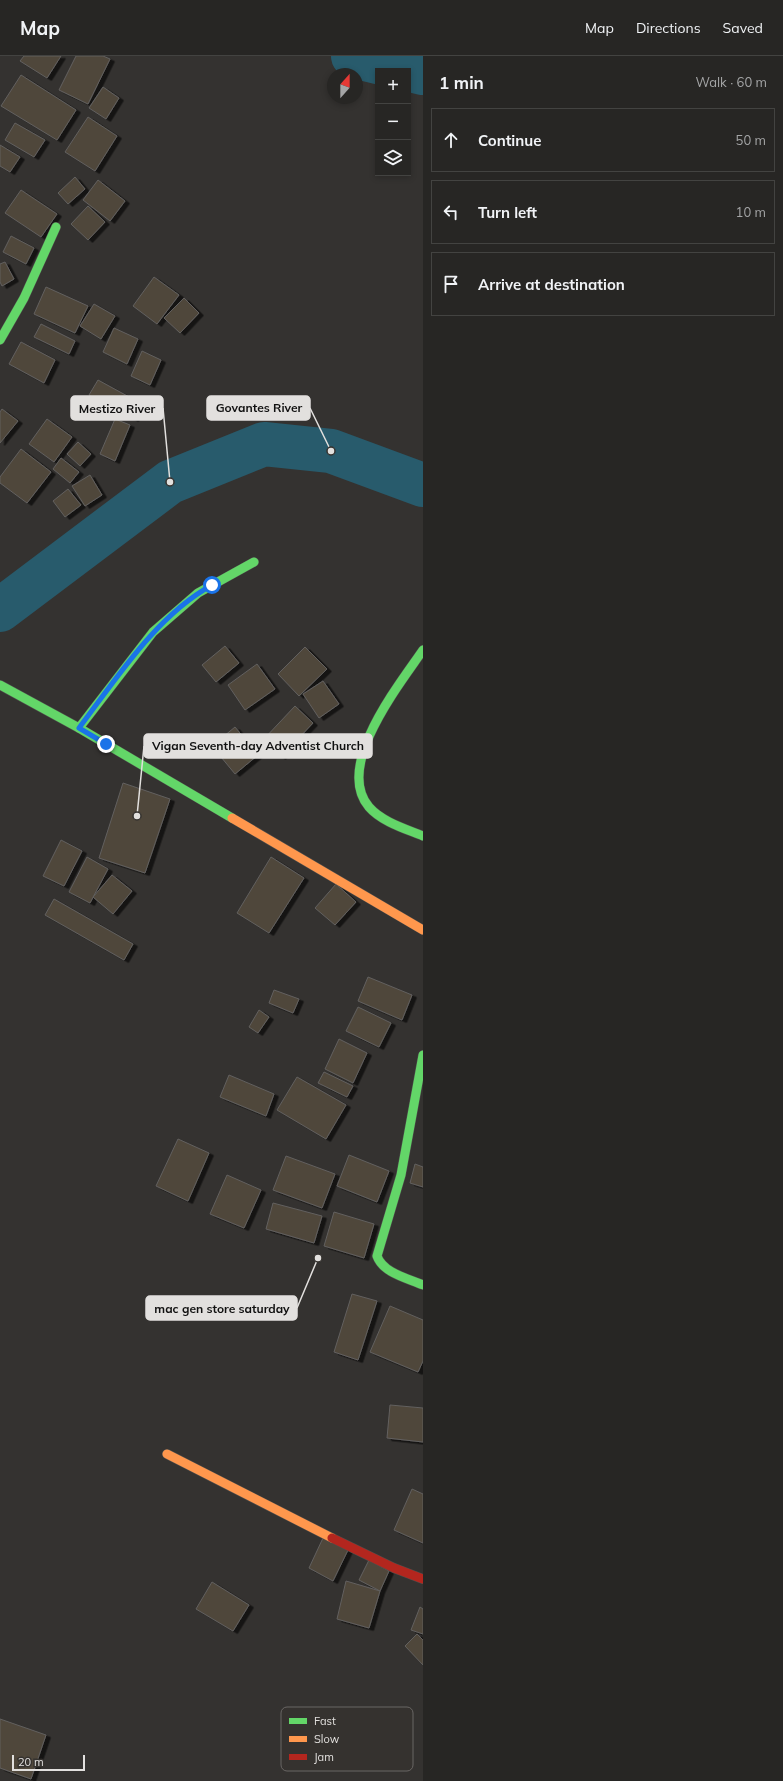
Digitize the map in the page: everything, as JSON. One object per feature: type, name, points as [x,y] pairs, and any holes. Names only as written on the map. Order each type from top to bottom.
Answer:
[{"type":"street","points":[[0,340],[24,298],[56,227]]},
{"type":"street","points":[[79,728],[153,632],[198,593],[254,562]]},
{"type":"street","points":[[423,650],[378,715],[364,749],[358,778],[361,796],[368,807],[380,816],[423,836]]},
{"type":"street","points":[[0,685],[79,728],[423,930]]},
{"type":"street","points":[[423,1055],[401,1175],[377,1256],[379,1262],[384,1268],[423,1286]]},
{"type":"street","points":[[167,1454],[331,1538],[394,1568],[423,1578]]},
{"type":"building","points":[[24,56],[61,56],[47,78],[20,61]]},
{"type":"building","points":[[76,56],[103,56],[110,59],[88,104],[59,90]]},
{"type":"building","points":[[21,75],[76,110],[57,140],[1,106]]},
{"type":"building","points":[[103,87],[119,98],[106,119],[89,108]]},
{"type":"building","points":[[88,117],[117,136],[95,171],[65,152]]},
{"type":"building","points":[[15,123],[45,140],[34,157],[5,140]]},
{"type":"building","points":[[0,145],[20,157],[10,172],[0,166]]},
{"type":"building","points":[[75,177],[85,189],[68,204],[58,193]]},
{"type":"building","points":[[98,180],[125,201],[110,221],[83,200]]},
{"type":"building","points":[[21,190],[57,214],[41,237],[5,213]]},
{"type":"building","points":[[88,206],[105,222],[88,240],[71,224]]},
{"type":"building","points":[[11,236],[34,248],[26,264],[3,252]]},
{"type":"building","points":[[5,262],[14,279],[2,286],[0,282],[0,264]]},
{"type":"building","points":[[154,277],[179,295],[157,324],[133,306]]},
{"type":"building","points":[[46,287],[88,306],[75,333],[34,314]]},
{"type":"building","points":[[184,298],[199,313],[180,333],[164,318]]},
{"type":"building","points":[[94,304],[115,316],[101,339],[80,326]]},
{"type":"building","points":[[41,324],[75,341],[69,354],[34,337]]},
{"type":"building","points":[[114,328],[138,339],[127,364],[103,352]]},
{"type":"building","points":[[21,342],[55,360],[44,383],[9,364]]},
{"type":"building","points":[[142,351],[161,360],[150,385],[131,376]]},
{"type":"building","points":[[98,380],[142,404],[134,419],[89,395]]},
{"type":"building","points":[[2,409],[18,421],[0,443],[0,412]]},
{"type":"building","points":[[47,419],[72,437],[54,462],[29,444]]},
{"type":"building","points":[[115,419],[130,425],[115,461],[100,454]]},
{"type":"building","points":[[78,442],[91,454],[80,466],[67,454]]},
{"type":"building","points":[[21,449],[51,472],[27,503],[0,483],[0,477]]},
{"type":"building","points":[[61,458],[79,472],[70,483],[53,469]]},
{"type":"building","points":[[90,475],[102,495],[85,506],[72,486]]},
{"type":"building","points":[[68,489],[81,505],[65,517],[53,501]]},
{"type":"building","points":[[225,646],[239,663],[216,682],[202,665]]},
{"type":"building","points":[[305,647],[327,669],[299,696],[278,674]]},
{"type":"building","points":[[257,664],[275,689],[245,710],[228,685]]},
{"type":"building","points":[[323,681],[339,704],[319,718],[303,694]]},
{"type":"building","points":[[295,706],[313,723],[281,757],[263,740]]},
{"type":"building","points":[[235,727],[258,755],[235,774],[212,746]]},
{"type":"building","points":[[123,783],[170,799],[145,873],[99,858]]},
{"type":"building","points":[[61,840],[82,851],[64,886],[43,876]]},
{"type":"building","points":[[87,857],[108,869],[90,903],[69,892]]},
{"type":"building","points":[[271,857],[304,878],[269,933],[237,913]]},
{"type":"building","points":[[112,875],[132,891],[113,914],[93,897]]},
{"type":"building","points":[[336,884],[356,902],[335,925],[315,908]]},
{"type":"building","points":[[54,899],[133,944],[124,960],[45,915]]},
{"type":"building","points":[[368,977],[412,995],[402,1020],[358,1001]]},
{"type":"building","points":[[274,990],[299,999],[293,1013],[269,1003]]},
{"type":"building","points":[[358,1007],[391,1023],[379,1047],[346,1031]]},
{"type":"building","points":[[259,1010],[269,1017],[258,1033],[249,1027]]},
{"type":"building","points":[[339,1039],[367,1053],[353,1083],[325,1069]]},
{"type":"building","points":[[324,1072],[353,1086],[347,1097],[318,1083]]},
{"type":"building","points":[[229,1075],[274,1094],[266,1116],[220,1097]]},
{"type":"building","points":[[297,1077],[346,1105],[326,1139],[277,1110]]},
{"type":"building","points":[[178,1139],[209,1153],[188,1201],[156,1186]]},
{"type":"building","points":[[349,1155],[389,1171],[377,1202],[337,1186]]},
{"type":"building","points":[[286,1156],[335,1174],[322,1208],[273,1190]]},
{"type":"building","points":[[415,1164],[423,1167],[423,1187],[410,1183]]},
{"type":"building","points":[[227,1175],[261,1190],[244,1228],[210,1214]]},
{"type":"building","points":[[273,1203],[322,1216],[314,1243],[266,1229]]},
{"type":"building","points":[[334,1212],[374,1224],[364,1258],[324,1246]]},
{"type":"building","points":[[352,1294],[377,1301],[358,1360],[334,1352]]},
{"type":"building","points":[[390,1306],[423,1320],[423,1361],[418,1372],[370,1352]]},
{"type":"building","points":[[390,1405],[423,1408],[423,1442],[387,1438]]},
{"type":"building","points":[[412,1489],[423,1494],[423,1543],[394,1530]]},
{"type":"building","points":[[323,1538],[348,1550],[333,1581],[309,1568]]},
{"type":"building","points":[[369,1560],[389,1571],[380,1591],[359,1580]]},
{"type":"building","points":[[346,1581],[380,1591],[369,1628],[337,1619]]},
{"type":"building","points":[[212,1582],[249,1605],[233,1631],[196,1609]]},
{"type":"building","points":[[420,1607],[423,1609],[423,1634],[411,1630]]},
{"type":"building","points":[[417,1634],[423,1640],[423,1665],[405,1646]]},
{"type":"building","points":[[0,1719],[46,1735],[31,1779],[0,1768]]},
{"type":"waterway","points":[[353,56],[423,73]]},
{"type":"waterway","points":[[0,610],[170,482],[264,444],[331,451],[423,485]]},
{"type":"traffic: fast","points":[[0,340],[24,298],[56,227]]},
{"type":"traffic: fast","points":[[79,728],[153,632],[198,593],[254,562]]},
{"type":"traffic: fast","points":[[423,650],[386,704],[374,726],[364,749],[359,770],[360,790],[369,807],[387,821],[423,836]]},
{"type":"traffic: fast","points":[[0,685],[79,728],[232,818]]},
{"type":"traffic: fast","points":[[423,1055],[401,1175],[377,1256],[384,1267],[390,1271],[423,1285]]},
{"type":"traffic: slow","points":[[232,818],[423,930]]},
{"type":"traffic: slow","points":[[167,1454],[332,1538]]},
{"type":"traffic: jam","points":[[332,1538],[394,1568],[423,1579]]},
{"type":"place","name":"Govantes River","points":[[331,451]]},
{"type":"place","name":"Mestizo River","points":[[170,482]]},
{"type":"place","name":"Vigan Seventh-day Adventist Church","points":[[137,816]]},
{"type":"place","name":"mac gen store saturday","points":[[318,1258]]},
{"type":"route","points":[[106,744],[79,728],[153,632],[198,593],[212,585]]}]
